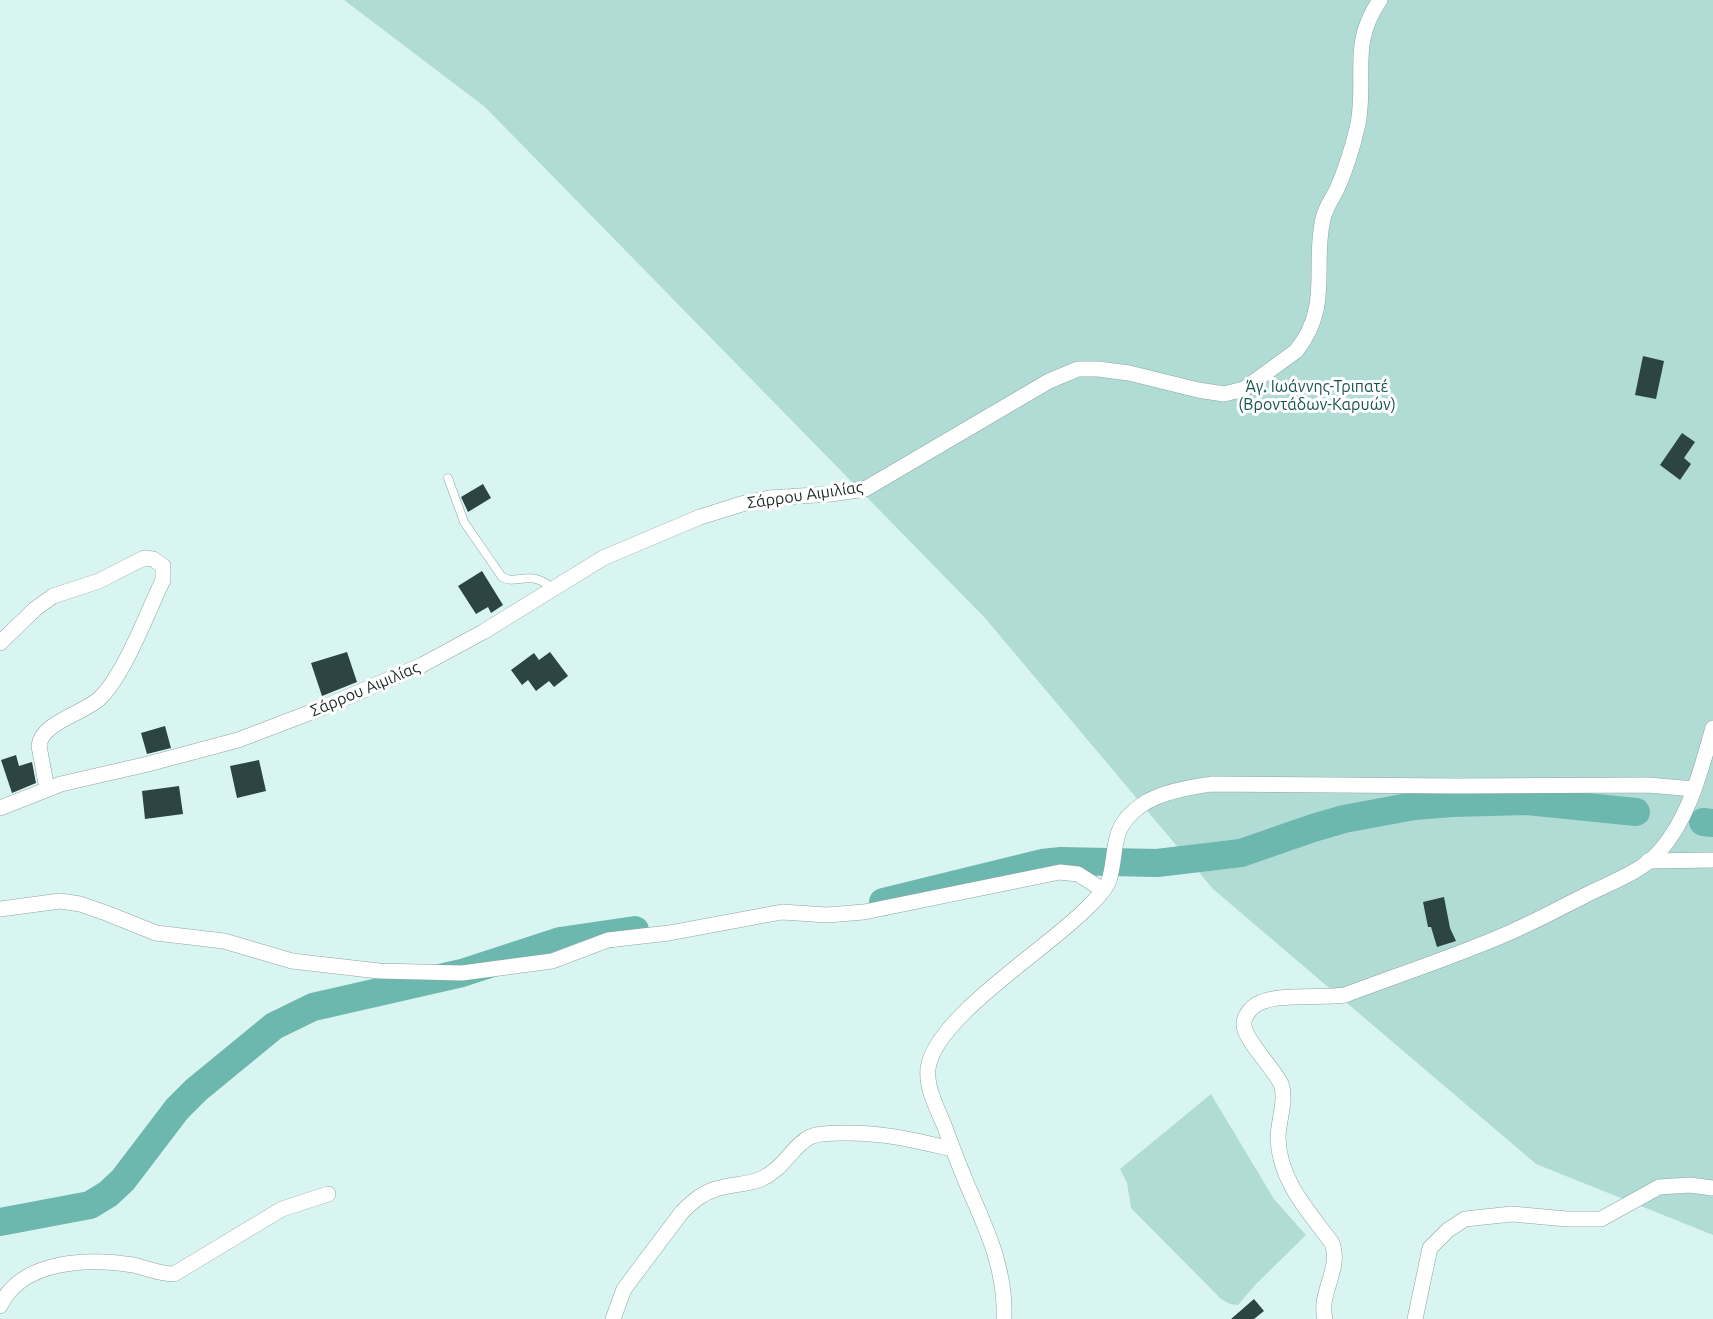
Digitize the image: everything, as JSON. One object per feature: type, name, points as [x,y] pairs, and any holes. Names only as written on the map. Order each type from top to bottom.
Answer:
[{"type":"street","name":"Σάρρου Αιμιλίας","points":[[0,808],[61,784],[238,740],[322,708],[422,665],[483,632],[603,558],[652,536],[724,509],[769,498],[831,494],[865,489],[1049,381],[1078,369],[1121,372],[1224,394],[1244,389],[1296,351],[1314,316],[1320,293],[1323,218],[1346,166],[1353,143],[1361,98],[1360,50],[1362,39],[1380,0]]},
{"type":"street","points":[[0,643],[35,609],[53,596],[99,580],[144,558],[153,559],[163,567],[163,580],[119,673],[108,689],[86,708],[48,729],[39,740],[47,789]]},
{"type":"street","points":[[1325,1319],[1323,1304],[1336,1259],[1335,1250],[1297,1195],[1285,1173],[1279,1147],[1282,1090],[1274,1071],[1247,1034],[1244,1025],[1249,1011],[1256,1004],[1273,999],[1345,995],[1508,934],[1550,915],[1648,861],[1660,850],[1689,805],[1713,728]]},
{"type":"street","points":[[1004,1319],[1003,1282],[995,1248],[952,1149],[928,1078],[928,1068],[937,1045],[982,995],[1090,906],[1106,883],[1115,840],[1120,828],[1128,816],[1143,804],[1150,799],[1172,792],[1211,784],[1648,785],[1694,789]]},
{"type":"street","points":[[1648,861],[1713,860]]},
{"type":"street","points":[[0,909],[60,901],[89,907],[156,933],[224,941],[292,961],[379,971],[462,973],[552,961],[608,940],[669,933],[782,912],[827,915],[864,912],[1060,872],[1078,874],[1106,883]]},
{"type":"street","points":[[613,1319],[624,1289],[682,1212],[701,1196],[718,1188],[750,1183],[771,1174],[810,1137],[831,1133],[872,1132],[952,1149]]},
{"type":"street","points":[[1415,1319],[1430,1248],[1448,1230],[1465,1219],[1512,1214],[1567,1219],[1601,1218],[1659,1187],[1690,1185],[1713,1188]]},
{"type":"street","points":[[0,1306],[9,1292],[27,1278],[44,1269],[74,1262],[98,1260],[174,1274],[282,1209],[328,1194]]},
{"type":"lane","points":[[448,478],[464,522],[502,577],[508,580],[535,578],[552,588]]},
{"type":"green space","name":"Άγ. Ιωάννης-Τριπατέ (Βροντάδων-Καρυών)","points":[[344,0],[1713,0],[1713,1235],[1536,1164],[1213,889],[985,618],[485,107]]},
{"type":"green space","points":[[1211,1094],[1274,1199],[1306,1235],[1238,1305],[1221,1299],[1131,1208],[1127,1183],[1120,1169]]},
{"type":"building","points":[[1643,356],[1664,361],[1656,399],[1635,395]]},
{"type":"building","points":[[1682,433],[1695,442],[1684,458],[1691,464],[1680,480],[1660,465]]},
{"type":"building","points":[[483,484],[491,498],[468,512],[461,497]]},
{"type":"building","points":[[482,571],[503,605],[491,613],[488,607],[476,614],[458,586]]},
{"type":"building","points":[[347,652],[357,682],[322,696],[311,663]]},
{"type":"building","points":[[550,652],[568,676],[554,687],[549,681],[536,691],[528,680],[522,685],[511,670],[534,653],[539,660]]},
{"type":"building","points":[[165,726],[171,748],[147,754],[141,733]]},
{"type":"building","points":[[16,755],[19,766],[32,762],[36,783],[12,793],[1,760]]},
{"type":"building","points":[[259,760],[266,791],[237,798],[230,766]]},
{"type":"building","points":[[179,786],[183,814],[145,819],[142,791]]},
{"type":"building","points":[[1444,897],[1450,928],[1456,941],[1437,947],[1431,927],[1428,927],[1423,902]]},
{"type":"building","points":[[1254,1299],[1264,1311],[1254,1319],[1231,1319]]},
{"type":"waterway","points":[[883,902],[1042,863],[1061,861],[1157,863],[1241,853],[1344,819],[1414,806],[1527,801],[1636,812]]},
{"type":"waterway","points":[[1703,822],[1713,823]]},
{"type":"waterway","points":[[0,1222],[90,1205],[108,1194],[123,1180],[177,1109],[196,1090],[274,1026],[313,1007],[462,973],[560,941],[635,930]]}]
